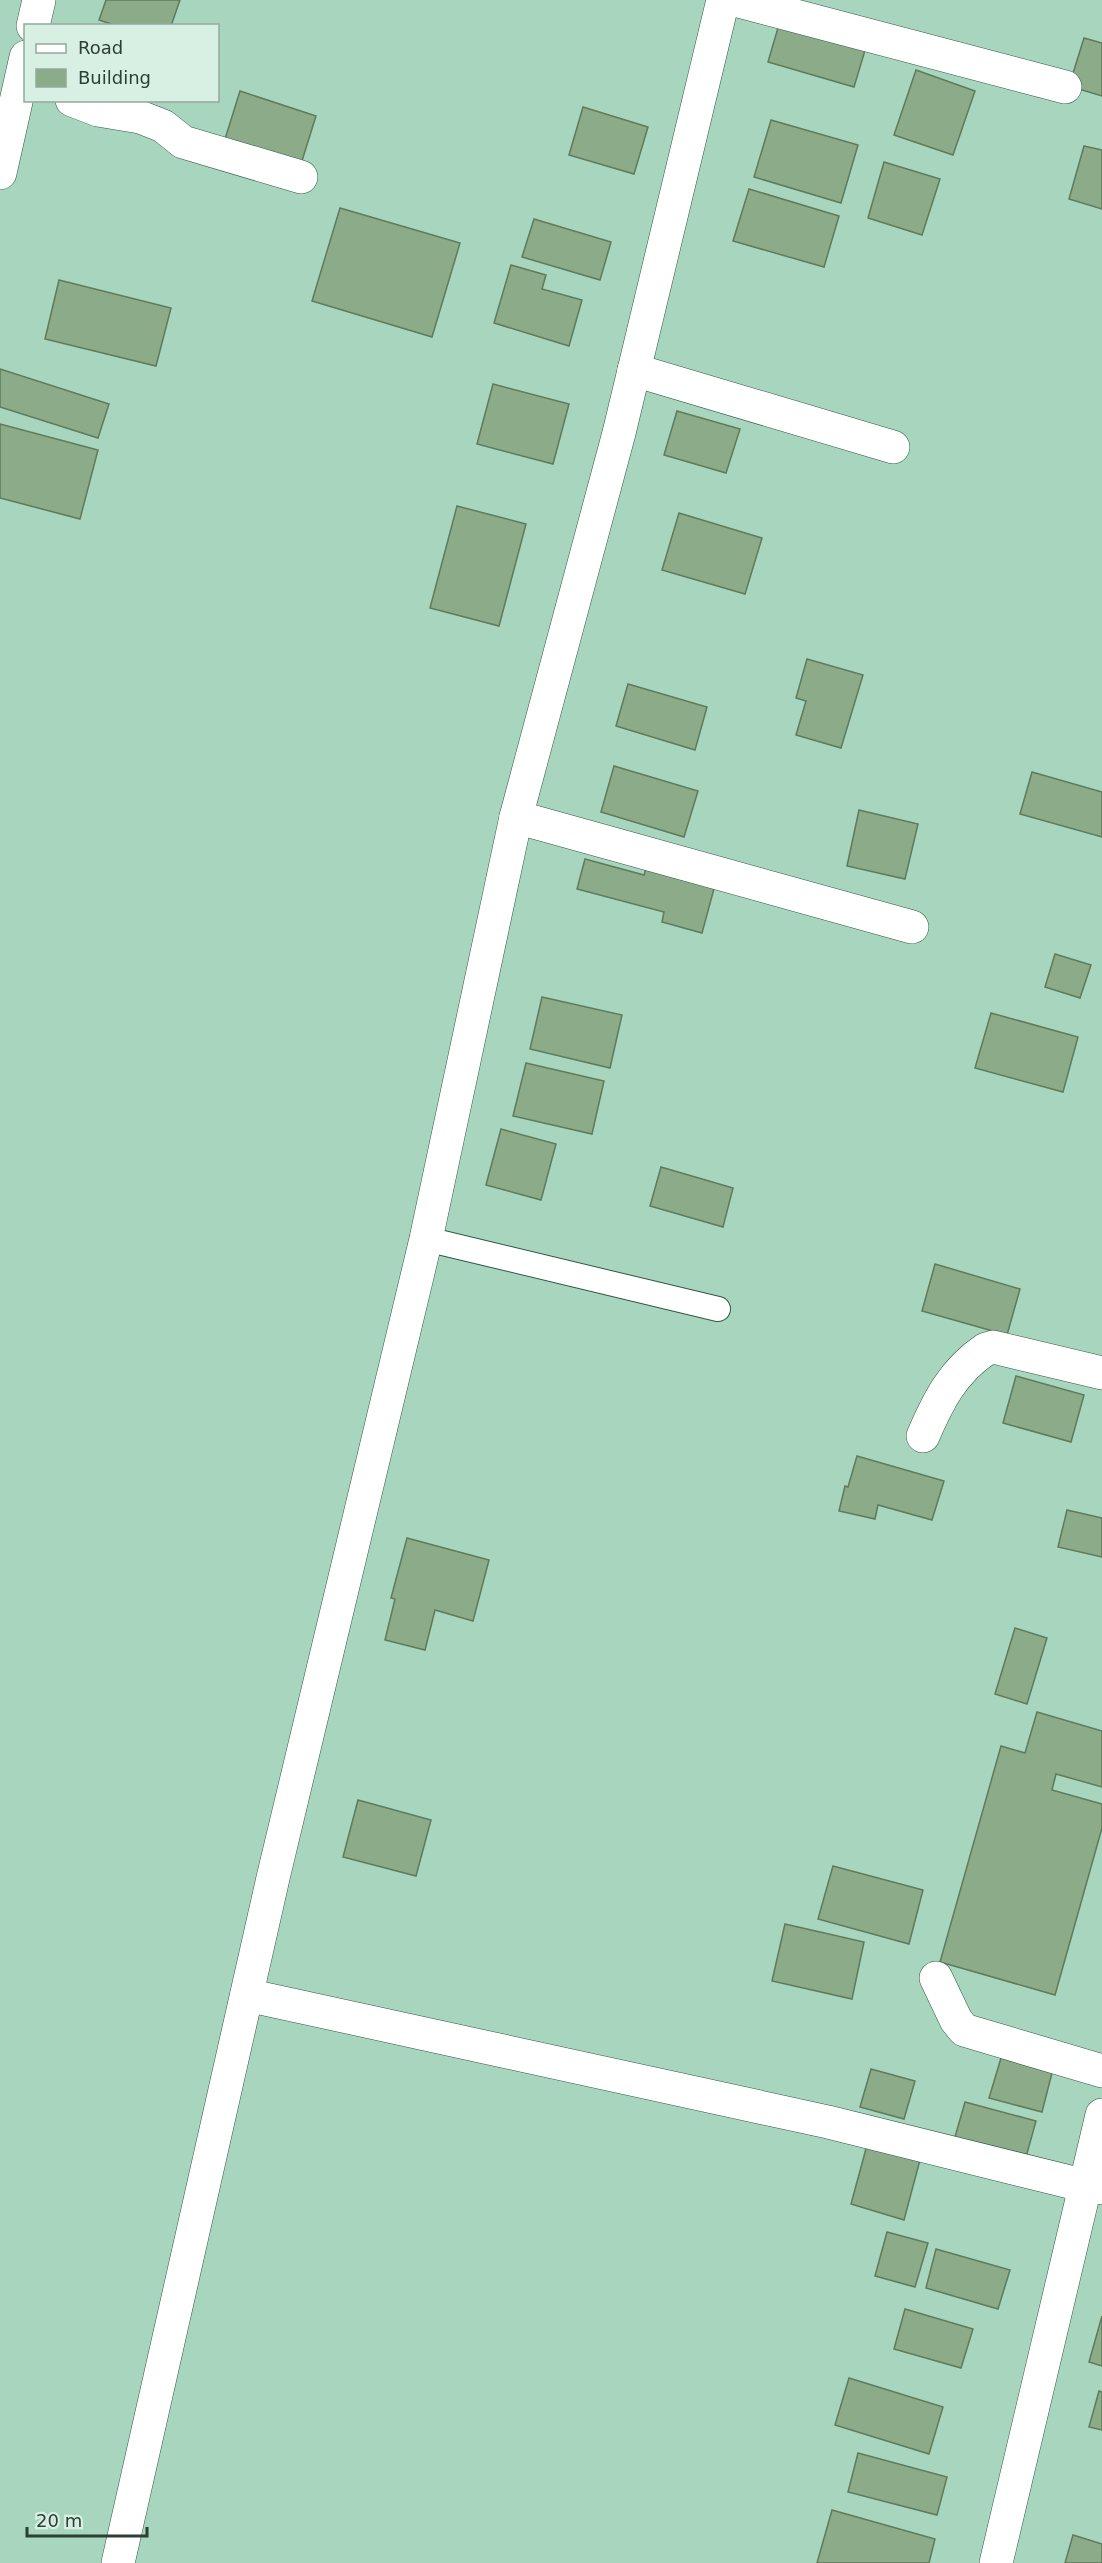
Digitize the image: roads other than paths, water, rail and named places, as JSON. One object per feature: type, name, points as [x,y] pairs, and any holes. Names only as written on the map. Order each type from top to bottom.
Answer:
[{"type":"street","points":[[33,24],[39,0]]},
{"type":"street","points":[[118,2563],[247,1995],[426,1239],[516,817],[634,370],[723,0]]},
{"type":"street","points":[[735,0],[1065,87]]},
{"type":"street","points":[[0,173],[24,74]]},
{"type":"street","points":[[77,102],[98,110],[140,117],[163,126],[183,142],[301,177]]},
{"type":"street","points":[[634,370],[893,447]]},
{"type":"street","points":[[516,817],[912,927]]},
{"type":"street","points":[[923,1436],[939,1398],[951,1381],[986,1348],[993,1347],[1102,1373]]},
{"type":"street","points":[[936,1978],[956,2020],[964,2030],[1102,2071]]},
{"type":"street","points":[[247,1995],[828,2122],[1094,2187]]},
{"type":"street","points":[[996,2563],[1094,2187],[1102,2115]]},
{"type":"lane","points":[[426,1239],[718,1309]]}]
